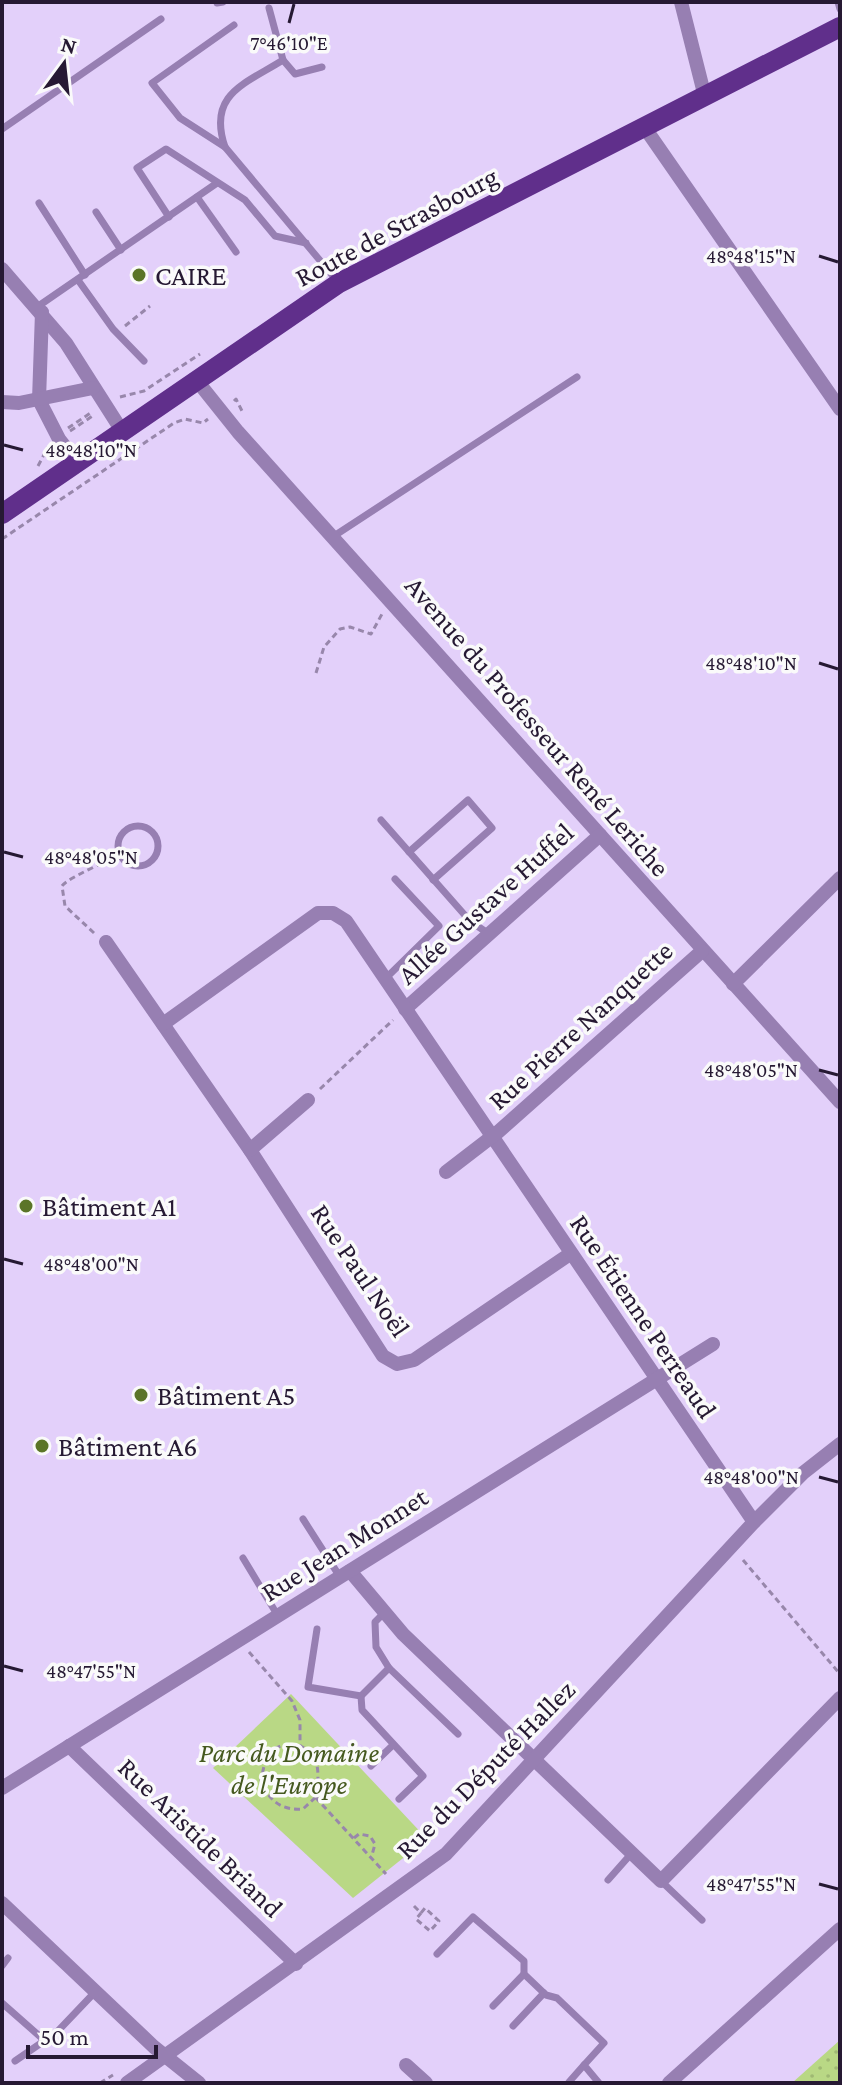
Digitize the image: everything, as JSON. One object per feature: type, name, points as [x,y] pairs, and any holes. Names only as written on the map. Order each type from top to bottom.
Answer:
[{"type":"main road","name":"Route de Strasbourg","points":[[2,514],[339,283],[840,27]]},
{"type":"street","points":[[681,2],[705,97]]},
{"type":"street","points":[[645,128],[840,409]]},
{"type":"street","points":[[2,269],[66,343],[122,431]]},
{"type":"street","points":[[39,310],[39,400],[59,439],[78,463]]},
{"type":"street","name":"Avenue du Professeur René Leriche","points":[[198,382],[238,432],[840,1102]]},
{"type":"street","points":[[2,402],[39,400],[93,388]]},
{"type":"street","name":"Allée Gustave Huffel","points":[[405,1009],[600,835]]},
{"type":"street","points":[[733,984],[834,897],[840,878]]},
{"type":"street","name":"Rue Étienne Perreaud","points":[[163,1024],[318,913],[333,913],[346,921],[754,1522]]},
{"type":"street","name":"Rue Paul Noël","points":[[106,942],[250,1150],[383,1356],[397,1364],[414,1360],[570,1254]]},
{"type":"street","name":"Rue Pierre Nanquette","points":[[491,1137],[702,951]]},
{"type":"street","points":[[250,1150],[308,1100]]},
{"type":"street","points":[[446,1172],[491,1137]]},
{"type":"street","name":"Rue Jean Monnet","points":[[2,1788],[713,1344]]},
{"type":"street","name":"Rue du Député Hallez","points":[[127,2083],[446,1854],[531,1760],[638,1651],[754,1522],[803,1473],[840,1444]]},
{"type":"street","points":[[345,1574],[531,1760],[661,1881],[840,1698]]},
{"type":"street","name":"Rue Aristide Briand","points":[[69,1746],[296,1964]]},
{"type":"street","points":[[2,1903],[199,2083]]},
{"type":"street","points":[[669,2083],[840,1929]]},
{"type":"street","points":[[406,2065],[426,2083]]},
{"type":"lane","points":[[838,2],[840,9]]},
{"type":"lane","points":[[269,8],[283,60],[295,74],[322,67]]},
{"type":"lane","points":[[2,129],[161,19]]},
{"type":"lane","points":[[234,25],[152,83],[187,124],[225,147],[339,283]]},
{"type":"lane","points":[[225,147],[220,119],[225,100],[244,83],[283,60]]},
{"type":"lane","points":[[169,217],[137,168],[166,149],[245,200],[275,236],[306,243]]},
{"type":"lane","points":[[39,310],[217,183]]},
{"type":"lane","points":[[197,197],[236,252]]},
{"type":"lane","points":[[39,203],[116,333],[144,361]]},
{"type":"lane","points":[[96,212],[121,250]]},
{"type":"lane","points":[[334,536],[577,377]]},
{"type":"lane","points":[[409,852],[468,800],[492,828],[433,880]]},
{"type":"lane","points":[[381,820],[470,921],[489,934]]},
{"type":"lane","points":[[131,827],[145,827],[155,836],[156,856],[146,865],[132,866],[119,854],[118,840],[131,827]]},
{"type":"lane","points":[[385,979],[439,926],[395,879]]},
{"type":"lane","points":[[303,1519],[345,1574]]},
{"type":"lane","points":[[243,1558],[278,1616]]},
{"type":"lane","points":[[384,1613],[375,1622],[376,1647],[389,1668],[458,1734]]},
{"type":"lane","points":[[317,1629],[308,1687],[361,1696]]},
{"type":"lane","points":[[389,1668],[361,1696],[362,1710],[423,1776],[399,1799]]},
{"type":"lane","points":[[371,1766],[393,1745]]},
{"type":"lane","points":[[608,1880],[631,1854]]},
{"type":"lane","points":[[661,1881],[702,1920]]},
{"type":"lane","points":[[437,1954],[473,1917],[524,1961],[524,1974],[493,2006]]},
{"type":"lane","points":[[2,1966],[8,1958]]},
{"type":"lane","points":[[524,1974],[544,1993],[557,1998],[604,2043],[569,2082]]},
{"type":"lane","points":[[15,2061],[44,2040],[96,1991]]},
{"type":"lane","points":[[513,2026],[544,1993]]},
{"type":"lane","points":[[2,2003],[44,2040]]},
{"type":"lane","points":[[584,2065],[599,2083]]},
{"type":"path","points":[[116,333],[150,306]]},
{"type":"path","points":[[69,430],[96,411]]},
{"type":"path","points":[[2,539],[174,423],[185,419],[203,423]]},
{"type":"path","points":[[316,673],[324,647],[340,629],[350,627],[371,634],[383,611]]},
{"type":"path","points":[[106,942],[69,912],[61,892],[65,881],[94,870],[119,854]]},
{"type":"path","points":[[308,1100],[405,1009]]},
{"type":"path","points":[[743,1560],[840,1674]]},
{"type":"path","points":[[238,1641],[292,1701],[300,1720],[300,1746]]},
{"type":"path","points":[[316,1797],[303,1809],[286,1808],[271,1800],[261,1780],[267,1752],[283,1745],[300,1746],[310,1751],[317,1760],[316,1797],[388,1876],[379,1885]]},
{"type":"path","points":[[354,1838],[366,1834],[373,1840],[371,1857]]},
{"type":"path","points":[[414,1906],[421,1913]]},
{"type":"path","points":[[425,1908],[439,1921],[430,1931],[416,1919],[421,1913],[425,1908]]},
{"type":"green space","name":"Parc du Domaine de l'Europe","points":[[291,1694],[427,1839],[353,1898],[213,1768]]},
{"type":"green space","points":[[840,2040],[840,2083],[792,2083]]},
{"type":"place","name":"CAIRE","points":[[139,275]]},
{"type":"place","name":"Bâtiment A1","points":[[26,1206]]},
{"type":"place","name":"Bâtiment A5","points":[[141,1395]]},
{"type":"place","name":"Bâtiment A6","points":[[42,1446]]}]
